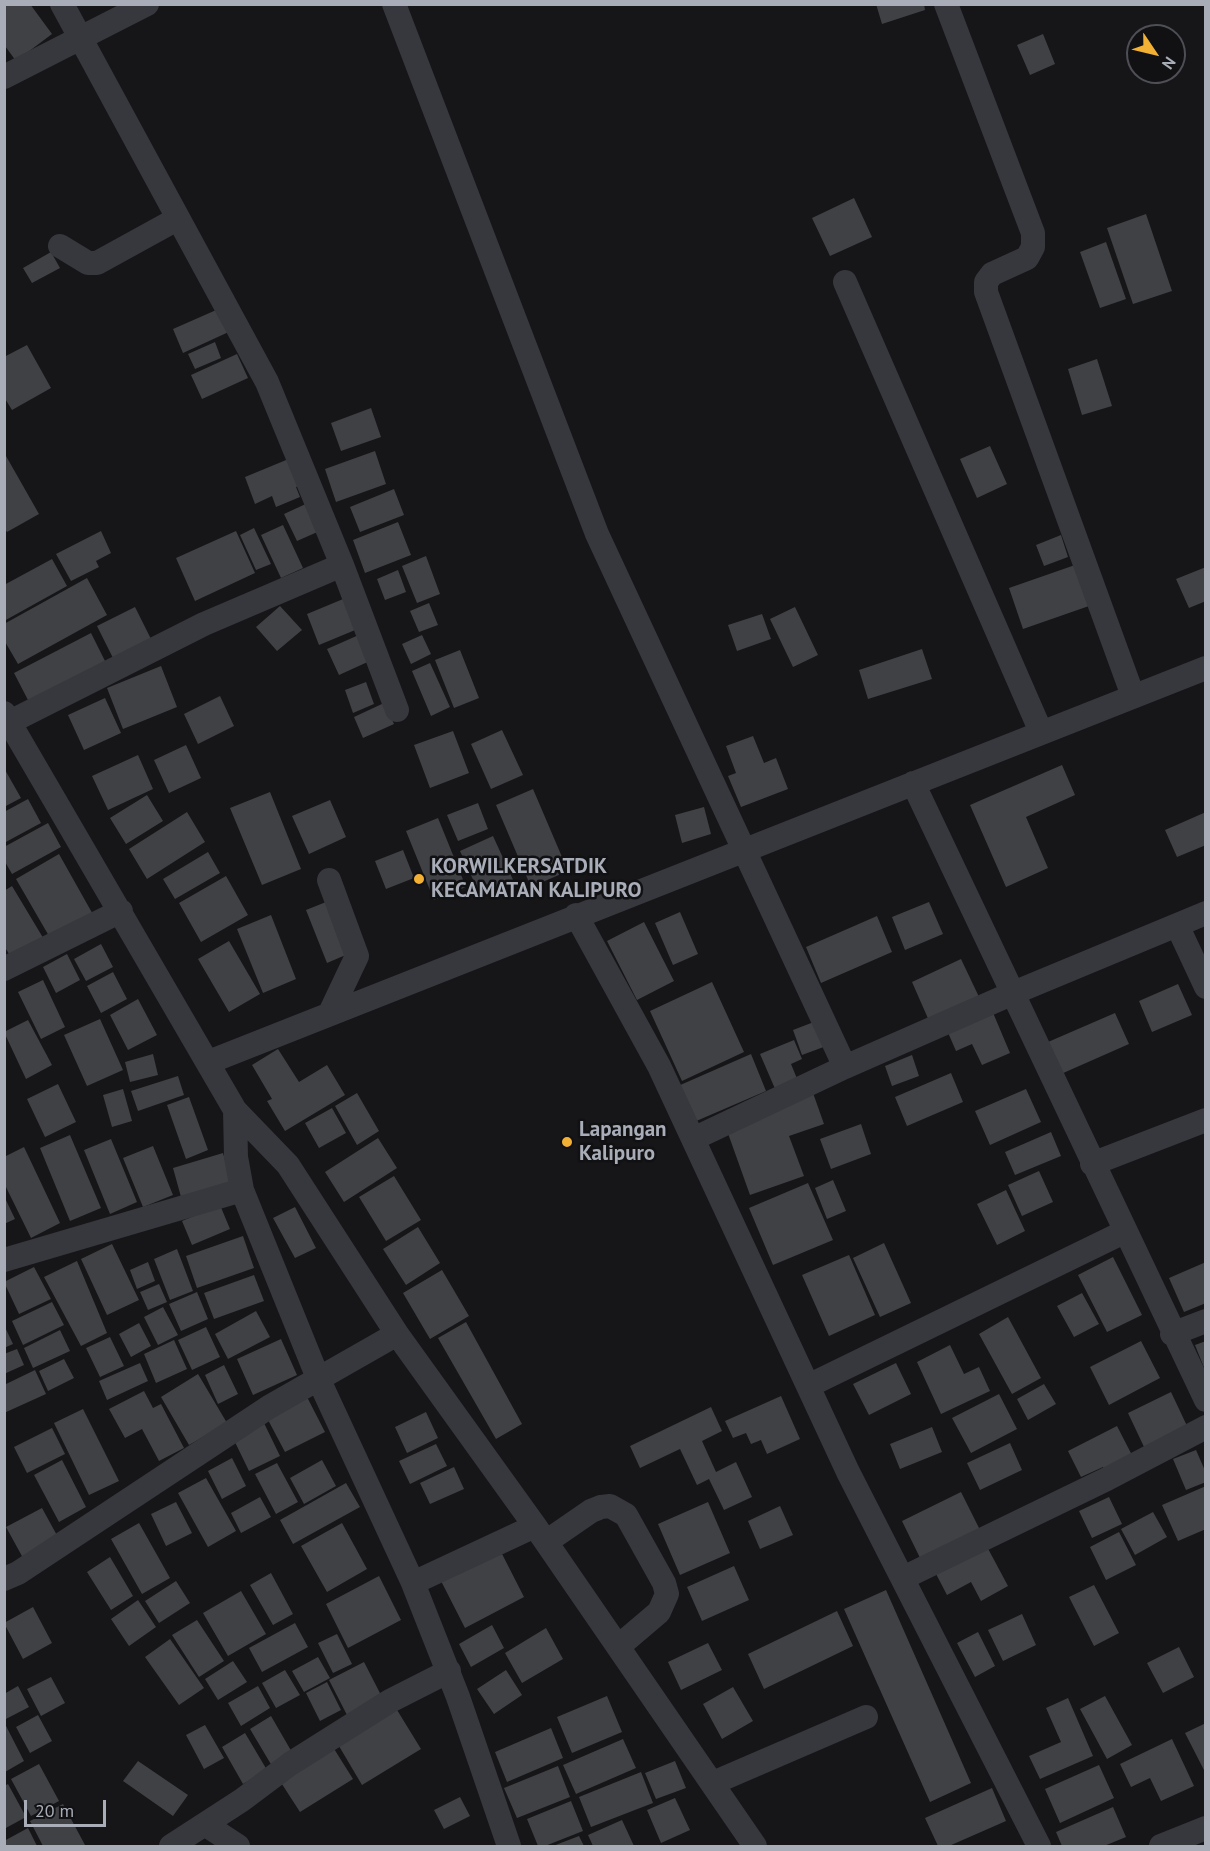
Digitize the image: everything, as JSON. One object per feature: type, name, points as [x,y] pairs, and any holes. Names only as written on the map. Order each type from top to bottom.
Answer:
[{"type":"street","points":[[63,4],[267,382],[342,566],[397,710]]},
{"type":"street","points":[[4,77],[81,40],[147,4]]},
{"type":"street","points":[[394,4],[597,534],[845,1067]]},
{"type":"street","points":[[946,4],[1033,233],[1033,247],[1027,258],[992,274],[986,282],[986,292],[1133,696]]},
{"type":"street","points":[[60,246],[88,263],[96,263],[177,219]]},
{"type":"street","points":[[845,282],[1041,732]]},
{"type":"street","points":[[342,566],[204,624],[6,720],[121,911],[235,1110],[288,1165],[397,1334],[620,1646],[756,1846]]},
{"type":"street","points":[[209,1062],[576,915],[745,851],[1206,668]]},
{"type":"street","points":[[913,783],[1172,1334],[1206,1400]]},
{"type":"street","points":[[329,880],[357,956],[330,1013]]},
{"type":"street","points":[[4,969],[121,911]]},
{"type":"street","points":[[693,1139],[845,1067],[1011,994],[1206,913]]},
{"type":"street","points":[[576,915],[659,1066],[848,1472],[1039,1846]]},
{"type":"street","points":[[1177,925],[1206,987]]},
{"type":"street","points":[[235,1110],[236,1157],[242,1190],[318,1378],[414,1583],[449,1671],[509,1846]]},
{"type":"street","points":[[1092,1164],[1206,1120]]},
{"type":"street","points":[[4,1260],[242,1190]]},
{"type":"street","points":[[808,1386],[1124,1232]]},
{"type":"street","points":[[1172,1334],[1206,1321]]},
{"type":"street","points":[[19,1571],[318,1378],[397,1334]]},
{"type":"street","points":[[903,1578],[1107,1479],[1206,1427]]},
{"type":"street","points":[[414,1583],[541,1534],[601,1507],[610,1506],[626,1515],[664,1583],[667,1594],[659,1612],[620,1646]]},
{"type":"street","points":[[171,1846],[242,1800],[290,1764],[390,1701],[449,1671]]},
{"type":"street","points":[[713,1783],[867,1717]]},
{"type":"street","points":[[210,1821],[238,1846]]},
{"type":"street","points":[[1161,1846],[1206,1828]]},
{"type":"building","points":[[5,4],[30,4],[52,34],[16,61],[5,46]]},
{"type":"building","points":[[876,4],[924,4],[925,10],[882,24]]},
{"type":"building","points":[[1043,34],[1055,64],[1030,75],[1017,45]]},
{"type":"building","points":[[854,198],[872,237],[830,256],[812,218]]},
{"type":"building","points":[[1146,214],[1172,291],[1133,304],[1107,228]]},
{"type":"building","points":[[1106,242],[1126,299],[1100,308],[1080,252]]},
{"type":"building","points":[[51,252],[60,268],[32,283],[23,268]]},
{"type":"building","points":[[223,307],[233,330],[183,353],[173,329]]},
{"type":"building","points":[[215,342],[221,358],[195,369],[188,354]]},
{"type":"building","points":[[27,345],[51,388],[12,410],[4,397],[4,357]]},
{"type":"building","points":[[237,354],[248,378],[202,399],[191,375]]},
{"type":"building","points":[[1097,359],[1112,406],[1082,415],[1068,369]]},
{"type":"building","points":[[371,408],[381,437],[341,451],[331,423]]},
{"type":"building","points":[[990,446],[1007,484],[977,498],[960,459]]},
{"type":"building","points":[[375,451],[386,484],[336,502],[325,469]]},
{"type":"building","points":[[6,456],[39,514],[7,532],[4,528]]},
{"type":"building","points":[[291,458],[301,485],[296,487],[300,497],[276,507],[272,496],[255,504],[245,477]]},
{"type":"building","points":[[394,489],[404,515],[360,532],[350,507]]},
{"type":"building","points":[[310,502],[322,530],[297,541],[284,514]]},
{"type":"building","points":[[398,522],[411,555],[365,573],[353,540]]},
{"type":"building","points":[[283,525],[303,568],[281,578],[261,535]]},
{"type":"building","points":[[254,528],[271,564],[256,570],[240,535]]},
{"type":"building","points":[[101,531],[111,553],[96,561],[99,567],[71,581],[56,554]]},
{"type":"building","points":[[236,531],[255,573],[195,601],[176,558]]},
{"type":"building","points":[[1061,535],[1068,557],[1044,566],[1036,545]]},
{"type":"building","points":[[426,556],[440,594],[417,603],[402,566]]},
{"type":"building","points":[[52,559],[67,586],[4,621],[4,585]]},
{"type":"building","points":[[1075,565],[1089,606],[1023,629],[1009,588]]},
{"type":"building","points":[[1206,567],[1206,601],[1189,608],[1176,579]]},
{"type":"building","points":[[398,570],[406,592],[385,600],[377,579]]},
{"type":"building","points":[[87,578],[107,615],[18,664],[4,640],[4,624]]},
{"type":"building","points":[[348,597],[360,628],[319,645],[307,614]]},
{"type":"building","points":[[429,603],[438,625],[419,632],[410,611]]},
{"type":"building","points":[[280,606],[302,630],[277,651],[256,627]]},
{"type":"building","points":[[135,607],[151,639],[113,658],[97,626]]},
{"type":"building","points":[[795,607],[818,655],[793,667],[770,619]]},
{"type":"building","points":[[762,614],[771,639],[737,651],[728,625]]},
{"type":"building","points":[[91,633],[106,663],[29,702],[14,673]]},
{"type":"building","points":[[361,634],[372,660],[339,675],[327,649]]},
{"type":"building","points":[[422,635],[431,654],[411,664],[402,644]]},
{"type":"building","points":[[922,649],[932,679],[868,699],[859,670]]},
{"type":"building","points":[[460,650],[479,698],[454,708],[435,660]]},
{"type":"building","points":[[430,663],[450,707],[431,716],[412,671]]},
{"type":"building","points":[[161,666],[177,707],[123,729],[107,688]]},
{"type":"building","points":[[366,682],[374,704],[353,713],[345,690]]},
{"type":"building","points":[[220,696],[234,726],[198,744],[184,714]]},
{"type":"building","points":[[105,698],[121,733],[84,750],[68,715]]},
{"type":"building","points":[[384,703],[394,724],[363,738],[354,717]]},
{"type":"building","points":[[502,730],[523,775],[491,789],[471,744]]},
{"type":"building","points":[[453,731],[469,773],[430,788],[414,745]]},
{"type":"building","points":[[753,736],[764,763],[776,758],[788,789],[741,807],[728,776],[736,773],[726,746]]},
{"type":"building","points":[[186,745],[201,778],[169,793],[154,760]]},
{"type":"building","points":[[138,755],[153,789],[108,810],[92,776]]},
{"type":"building","points":[[1062,765],[1075,795],[1026,817],[1048,868],[1006,887],[970,805]]},
{"type":"building","points":[[4,768],[21,798],[4,807]]},
{"type":"building","points":[[533,789],[568,871],[531,887],[496,805]]},
{"type":"building","points":[[270,792],[301,869],[262,885],[230,808]]},
{"type":"building","points":[[147,795],[163,821],[126,844],[110,818]]},
{"type":"building","points":[[28,799],[41,823],[4,843],[4,812]]},
{"type":"building","points":[[330,800],[346,837],[309,854],[292,816]]},
{"type":"building","points":[[478,803],[488,829],[458,841],[447,815]]},
{"type":"building","points":[[704,807],[711,834],[682,843],[675,815]]},
{"type":"building","points":[[187,812],[205,842],[147,879],[129,849]]},
{"type":"building","points":[[1206,812],[1206,845],[1177,857],[1165,830]]},
{"type":"building","points":[[438,818],[466,887],[434,900],[406,831]]},
{"type":"building","points":[[48,823],[61,847],[12,874],[4,860],[4,847]]},
{"type":"building","points":[[493,836],[514,882],[481,897],[460,851]]},
{"type":"building","points":[[403,850],[414,878],[386,889],[375,861]]},
{"type":"building","points":[[208,852],[220,873],[175,899],[163,879]]},
{"type":"building","points":[[59,854],[95,918],[53,943],[16,879]]},
{"type":"building","points":[[226,876],[248,915],[201,942],[179,903]]},
{"type":"building","points":[[12,886],[45,941],[13,960],[4,946],[4,891]]},
{"type":"building","points":[[326,902],[348,954],[327,963],[306,910]]},
{"type":"building","points":[[929,902],[943,934],[905,950],[892,917]]},
{"type":"building","points":[[680,912],[698,954],[673,965],[655,923]]},
{"type":"building","points":[[271,915],[296,979],[263,993],[237,929]]},
{"type":"building","points":[[877,916],[892,952],[821,983],[806,947]]},
{"type":"building","points":[[644,922],[674,981],[637,1000],[607,941]]},
{"type":"building","points":[[229,941],[260,994],[229,1012],[198,959]]},
{"type":"building","points":[[101,944],[113,967],[86,981],[74,959]]},
{"type":"building","points":[[67,954],[80,980],[56,993],[43,967]]},
{"type":"building","points":[[961,959],[980,999],[930,1023],[912,982]]},
{"type":"building","points":[[113,972],[127,999],[101,1013],[87,986]]},
{"type":"building","points":[[43,980],[65,1027],[41,1039],[18,992]]},
{"type":"building","points":[[712,982],[744,1052],[682,1081],[650,1011]]},
{"type":"building","points":[[1178,984],[1192,1015],[1152,1032],[1139,1001]]},
{"type":"building","points":[[138,999],[157,1035],[128,1050],[110,1015]]},
{"type":"building","points":[[991,1008],[1010,1053],[982,1065],[972,1044],[956,1051],[946,1028]]},
{"type":"building","points":[[1115,1013],[1129,1044],[1061,1074],[1048,1042]]},
{"type":"building","points":[[100,1019],[123,1070],[87,1086],[64,1035]]},
{"type":"building","points":[[28,1020],[52,1065],[26,1079],[4,1032]]},
{"type":"building","points":[[819,1020],[829,1045],[802,1055],[793,1030]]},
{"type":"building","points":[[794,1040],[802,1059],[791,1064],[798,1081],[776,1091],[760,1054]]},
{"type":"building","points":[[278,1049],[299,1082],[327,1065],[345,1095],[285,1131],[267,1101],[272,1099],[252,1065]]},
{"type":"building","points":[[153,1054],[158,1075],[130,1082],[125,1062]]},
{"type":"building","points":[[751,1054],[766,1091],[694,1122],[678,1086]]},
{"type":"building","points":[[912,1055],[919,1076],[892,1086],[885,1066]]},
{"type":"building","points":[[951,1073],[963,1102],[907,1126],[895,1097]]},
{"type":"building","points":[[178,1076],[184,1095],[138,1111],[131,1091]]},
{"type":"building","points":[[58,1084],[76,1122],[45,1137],[27,1099]]},
{"type":"building","points":[[123,1089],[132,1121],[112,1127],[103,1095]]},
{"type":"building","points":[[1026,1089],[1041,1122],[990,1145],[975,1111]]},
{"type":"building","points":[[357,1093],[379,1131],[357,1145],[335,1106]]},
{"type":"building","points":[[813,1093],[824,1124],[789,1136],[804,1176],[750,1195],[725,1125]]},
{"type":"building","points":[[189,1097],[208,1150],[186,1159],[167,1105]]},
{"type":"building","points":[[332,1108],[346,1133],[319,1148],[305,1123]]},
{"type":"building","points":[[861,1124],[871,1154],[831,1169],[820,1139]]},
{"type":"building","points":[[1051,1132],[1061,1156],[1015,1175],[1005,1152]]},
{"type":"building","points":[[70,1135],[101,1208],[70,1221],[40,1148]]},
{"type":"building","points":[[378,1138],[397,1168],[344,1202],[325,1172]]},
{"type":"building","points":[[111,1139],[137,1202],[110,1214],[84,1150]]},
{"type":"building","points":[[153,1146],[173,1195],[143,1207],[123,1158]]},
{"type":"building","points":[[24,1147],[60,1223],[31,1238],[4,1183],[4,1157]]},
{"type":"building","points":[[223,1153],[231,1182],[181,1197],[173,1168]]},
{"type":"building","points":[[1039,1171],[1053,1202],[1022,1216],[1008,1185]]},
{"type":"building","points":[[394,1176],[421,1220],[386,1241],[359,1197]]},
{"type":"building","points":[[833,1180],[846,1211],[827,1219],[815,1188]]},
{"type":"building","points":[[808,1183],[833,1240],[773,1265],[749,1208]]},
{"type":"building","points":[[1006,1190],[1025,1231],[997,1245],[977,1204]]},
{"type":"building","points":[[4,1196],[15,1219],[4,1224]]},
{"type":"building","points":[[220,1205],[230,1229],[192,1245],[182,1221]]},
{"type":"building","points":[[295,1207],[316,1248],[295,1258],[273,1218]]},
{"type":"building","points":[[418,1227],[440,1263],[406,1285],[383,1249]]},
{"type":"building","points":[[243,1236],[254,1268],[197,1288],[186,1256]]},
{"type":"building","points":[[884,1243],[911,1303],[880,1317],[853,1258]]},
{"type":"building","points":[[112,1244],[139,1300],[107,1315],[81,1259]]},
{"type":"building","points":[[177,1249],[193,1291],[170,1300],[154,1259]]},
{"type":"building","points":[[849,1255],[875,1315],[829,1336],[802,1275]]},
{"type":"building","points":[[1113,1257],[1142,1315],[1107,1332],[1078,1275]]},
{"type":"building","points":[[77,1261],[107,1333],[81,1346],[44,1277]]},
{"type":"building","points":[[148,1262],[155,1281],[137,1289],[130,1270]]},
{"type":"building","points":[[1206,1262],[1206,1303],[1184,1312],[1169,1278]]},
{"type":"building","points":[[34,1267],[51,1299],[19,1314],[4,1282]]},
{"type":"building","points":[[442,1270],[469,1316],[430,1339],[403,1293]]},
{"type":"building","points":[[254,1275],[264,1301],[214,1319],[204,1293]]},
{"type":"building","points":[[159,1284],[167,1302],[148,1310],[140,1292]]},
{"type":"building","points":[[197,1292],[208,1319],[181,1331],[169,1304]]},
{"type":"building","points":[[1082,1293],[1099,1324],[1074,1337],[1057,1306]]},
{"type":"building","points":[[52,1302],[64,1325],[23,1345],[12,1321]]},
{"type":"building","points":[[163,1307],[178,1335],[158,1345],[144,1317]]},
{"type":"building","points":[[256,1311],[270,1337],[228,1359],[215,1334]]},
{"type":"building","points":[[1008,1317],[1041,1378],[1012,1394],[979,1334]]},
{"type":"building","points":[[466,1322],[522,1424],[496,1439],[438,1338]]},
{"type":"building","points":[[139,1323],[151,1346],[131,1357],[119,1334]]},
{"type":"building","points":[[4,1325],[13,1344],[4,1348]]},
{"type":"building","points":[[206,1327],[220,1357],[192,1370],[178,1340]]},
{"type":"building","points":[[60,1330],[70,1351],[33,1368],[24,1348]]},
{"type":"building","points":[[110,1337],[124,1366],[100,1377],[86,1348]]},
{"type":"building","points":[[281,1339],[297,1375],[253,1395],[237,1359]]},
{"type":"building","points":[[174,1340],[187,1369],[156,1383],[144,1354]]},
{"type":"building","points":[[1141,1341],[1160,1378],[1109,1405],[1090,1367]]},
{"type":"building","points":[[1206,1341],[1206,1370],[1205,1370],[1195,1345]]},
{"type":"building","points":[[950,1345],[964,1374],[979,1367],[990,1391],[941,1414],[917,1362]]},
{"type":"building","points":[[17,1349],[24,1365],[4,1374],[4,1354]]},
{"type":"building","points":[[64,1359],[74,1378],[48,1391],[39,1371]]},
{"type":"building","points":[[140,1363],[148,1381],[107,1400],[99,1381]]},
{"type":"building","points":[[896,1363],[911,1394],[869,1415],[853,1384]]},
{"type":"building","points":[[224,1365],[238,1394],[218,1404],[205,1375]]},
{"type":"building","points":[[35,1370],[46,1394],[4,1413],[4,1385]]},
{"type":"building","points":[[198,1374],[227,1423],[189,1445],[161,1397]]},
{"type":"building","points":[[1044,1384],[1056,1404],[1028,1420],[1017,1399]]},
{"type":"building","points":[[144,1391],[153,1408],[161,1404],[184,1448],[159,1461],[142,1429],[125,1438],[109,1409]]},
{"type":"building","points":[[1171,1392],[1188,1428],[1145,1449],[1128,1413]]},
{"type":"building","points":[[999,1394],[1017,1429],[971,1453],[952,1418]]},
{"type":"building","points":[[781,1396],[800,1439],[767,1454],[761,1440],[751,1444],[746,1433],[733,1438],[725,1421]]},
{"type":"building","points":[[307,1397],[325,1432],[285,1452],[267,1418]]},
{"type":"building","points":[[711,1407],[722,1431],[702,1441],[716,1472],[736,1462],[752,1497],[724,1510],[709,1479],[697,1485],[680,1449],[640,1468],[630,1446]]},
{"type":"building","points":[[83,1409],[119,1481],[89,1495],[54,1423]]},
{"type":"building","points":[[426,1412],[438,1438],[407,1453],[395,1427]]},
{"type":"building","points":[[264,1423],[280,1456],[249,1471],[233,1438]]},
{"type":"building","points":[[1117,1426],[1135,1461],[1107,1475],[1103,1467],[1081,1477],[1068,1451]]},
{"type":"building","points":[[932,1427],[942,1452],[900,1469],[890,1444]]},
{"type":"building","points":[[52,1428],[65,1454],[27,1473],[14,1447]]},
{"type":"building","points":[[1010,1443],[1022,1470],[980,1490],[967,1463]]},
{"type":"building","points":[[436,1444],[447,1466],[410,1484],[399,1461]]},
{"type":"building","points":[[1196,1450],[1206,1473],[1206,1482],[1186,1490],[1173,1459]]},
{"type":"building","points":[[232,1458],[246,1486],[222,1499],[208,1471]]},
{"type":"building","points":[[62,1460],[86,1507],[59,1522],[34,1475]]},
{"type":"building","points":[[322,1460],[336,1486],[304,1504],[290,1478]]},
{"type":"building","points":[[277,1463],[298,1502],[276,1514],[255,1474]]},
{"type":"building","points":[[454,1467],[464,1489],[430,1504],[420,1483]]},
{"type":"building","points":[[206,1478],[236,1531],[208,1547],[178,1493]]},
{"type":"building","points":[[346,1483],[360,1507],[293,1544],[280,1520]]},
{"type":"building","points":[[1206,1486],[1206,1529],[1178,1541],[1162,1505]]},
{"type":"building","points":[[961,1492],[982,1534],[923,1564],[902,1521]]},
{"type":"building","points":[[260,1497],[271,1517],[241,1533],[231,1513]]},
{"type":"building","points":[[1109,1497],[1122,1524],[1092,1538],[1079,1511]]},
{"type":"building","points":[[176,1502],[192,1533],[166,1546],[151,1514]]},
{"type":"building","points":[[708,1502],[730,1553],[680,1575],[658,1524]]},
{"type":"building","points":[[780,1506],[793,1535],[760,1549],[748,1521]]},
{"type":"building","points":[[42,1508],[59,1539],[23,1558],[6,1527]]},
{"type":"building","points":[[1153,1512],[1167,1537],[1135,1555],[1121,1529]]},
{"type":"building","points":[[139,1523],[170,1578],[142,1594],[111,1539]]},
{"type":"building","points":[[342,1523],[367,1569],[327,1592],[301,1546]]},
{"type":"building","points":[[1119,1532],[1136,1565],[1106,1580],[1090,1547]]},
{"type":"building","points":[[985,1543],[1008,1586],[981,1601],[971,1582],[947,1595],[935,1572]]},
{"type":"building","points":[[499,1548],[524,1597],[465,1628],[440,1579]]},
{"type":"building","points":[[110,1557],[133,1596],[111,1610],[87,1572]]},
{"type":"building","points":[[734,1566],[749,1600],[702,1621],[687,1587]]},
{"type":"building","points":[[271,1573],[293,1614],[273,1625],[250,1585]]},
{"type":"building","points":[[379,1576],[401,1620],[348,1648],[326,1604]]},
{"type":"building","points":[[176,1581],[190,1603],[159,1623],[145,1601]]},
{"type":"building","points":[[1094,1585],[1119,1633],[1094,1646],[1069,1597]]},
{"type":"building","points":[[886,1590],[971,1783],[930,1802],[844,1609]]},
{"type":"building","points":[[241,1591],[266,1634],[228,1656],[203,1613]]},
{"type":"building","points":[[138,1600],[156,1627],[129,1646],[111,1619]]},
{"type":"building","points":[[33,1607],[52,1643],[23,1659],[4,1623]]},
{"type":"building","points":[[837,1611],[853,1646],[764,1689],[748,1654]]},
{"type":"building","points":[[1022,1614],[1036,1645],[1003,1661],[988,1630]]},
{"type":"building","points":[[197,1620],[224,1661],[199,1677],[172,1635]]},
{"type":"building","points":[[295,1623],[308,1647],[262,1672],[249,1648]]},
{"type":"building","points":[[492,1625],[504,1648],[471,1667],[459,1644]]},
{"type":"building","points":[[546,1628],[563,1659],[522,1683],[505,1653]]},
{"type":"building","points":[[978,1632],[995,1666],[975,1677],[957,1643]]},
{"type":"building","points":[[337,1634],[352,1664],[333,1673],[318,1643]]},
{"type":"building","points":[[170,1639],[204,1688],[179,1705],[145,1657]]},
{"type":"building","points":[[708,1643],[722,1670],[681,1690],[668,1662]]},
{"type":"building","points":[[1179,1647],[1194,1677],[1163,1693],[1147,1663]]},
{"type":"building","points":[[318,1657],[330,1678],[304,1692],[292,1671]]},
{"type":"building","points":[[233,1661],[247,1682],[218,1700],[205,1679]]},
{"type":"building","points":[[364,1662],[382,1697],[347,1715],[329,1680]]},
{"type":"building","points":[[285,1670],[300,1695],[276,1708],[262,1683]]},
{"type":"building","points":[[506,1670],[522,1695],[494,1714],[477,1689]]},
{"type":"building","points":[[51,1677],[65,1703],[41,1716],[27,1689]]},
{"type":"building","points":[[327,1682],[341,1710],[320,1721],[306,1693]]},
{"type":"building","points":[[18,1686],[29,1707],[4,1720],[4,1694]]},
{"type":"building","points":[[258,1686],[270,1708],[241,1726],[228,1703]]},
{"type":"building","points":[[733,1687],[753,1721],[722,1739],[703,1704]]},
{"type":"building","points":[[607,1696],[622,1732],[572,1753],[557,1717]]},
{"type":"building","points":[[1105,1696],[1132,1745],[1107,1759],[1080,1709]]},
{"type":"building","points":[[1068,1698],[1093,1756],[1040,1779],[1029,1756],[1061,1742],[1046,1708]]},
{"type":"building","points":[[394,1705],[421,1749],[362,1785],[336,1741]]},
{"type":"building","points":[[38,1715],[52,1741],[30,1753],[16,1727]]},
{"type":"building","points":[[271,1716],[293,1754],[272,1766],[250,1729]]},
{"type":"building","points":[[1206,1723],[1206,1774],[1185,1733]]},
{"type":"building","points":[[5,1724],[24,1761],[5,1772]]},
{"type":"building","points":[[205,1725],[224,1758],[204,1769],[186,1735]]},
{"type":"building","points":[[551,1728],[563,1758],[507,1782],[495,1752]]},
{"type":"building","points":[[245,1733],[267,1770],[243,1784],[222,1747]]},
{"type":"building","points":[[623,1739],[636,1768],[576,1794],[563,1765]]},
{"type":"building","points":[[1172,1739],[1194,1786],[1161,1801],[1150,1778],[1131,1787],[1120,1764]]},
{"type":"building","points":[[331,1744],[353,1779],[300,1812],[278,1778]]},
{"type":"building","points":[[138,1761],[188,1795],[173,1816],[123,1781]]},
{"type":"building","points":[[675,1761],[686,1788],[656,1799],[645,1773]]},
{"type":"building","points":[[39,1764],[59,1801],[31,1816],[11,1779]]},
{"type":"building","points":[[1099,1765],[1114,1798],[1060,1823],[1045,1789]]},
{"type":"building","points":[[558,1766],[570,1797],[517,1818],[504,1788]]},
{"type":"building","points":[[641,1772],[653,1803],[591,1827],[579,1797]]},
{"type":"building","points":[[8,1784],[26,1817],[4,1829],[4,1786]]},
{"type":"building","points":[[992,1788],[1006,1821],[949,1846],[938,1846],[925,1818]]},
{"type":"building","points":[[460,1797],[470,1816],[444,1829],[434,1810]]},
{"type":"building","points":[[675,1798],[690,1830],[661,1843],[647,1810]]},
{"type":"building","points":[[571,1801],[583,1831],[545,1846],[538,1846],[527,1819]]},
{"type":"building","points":[[63,1804],[85,1845],[43,1846],[30,1821]]},
{"type":"building","points":[[1113,1807],[1126,1837],[1104,1846],[1062,1846],[1056,1832]]},
{"type":"building","points":[[622,1820],[634,1846],[593,1846],[588,1835]]},
{"type":"building","points":[[28,1828],[37,1846],[4,1846],[4,1841]]},
{"type":"building","points":[[579,1836],[584,1846],[553,1846]]},
{"type":"place","name":"KORWILKERSATDIK KECAMATAN KALIPURO","points":[[419,879]]},
{"type":"place","name":"Lapangan Kalipuro","points":[[567,1142]]}]
